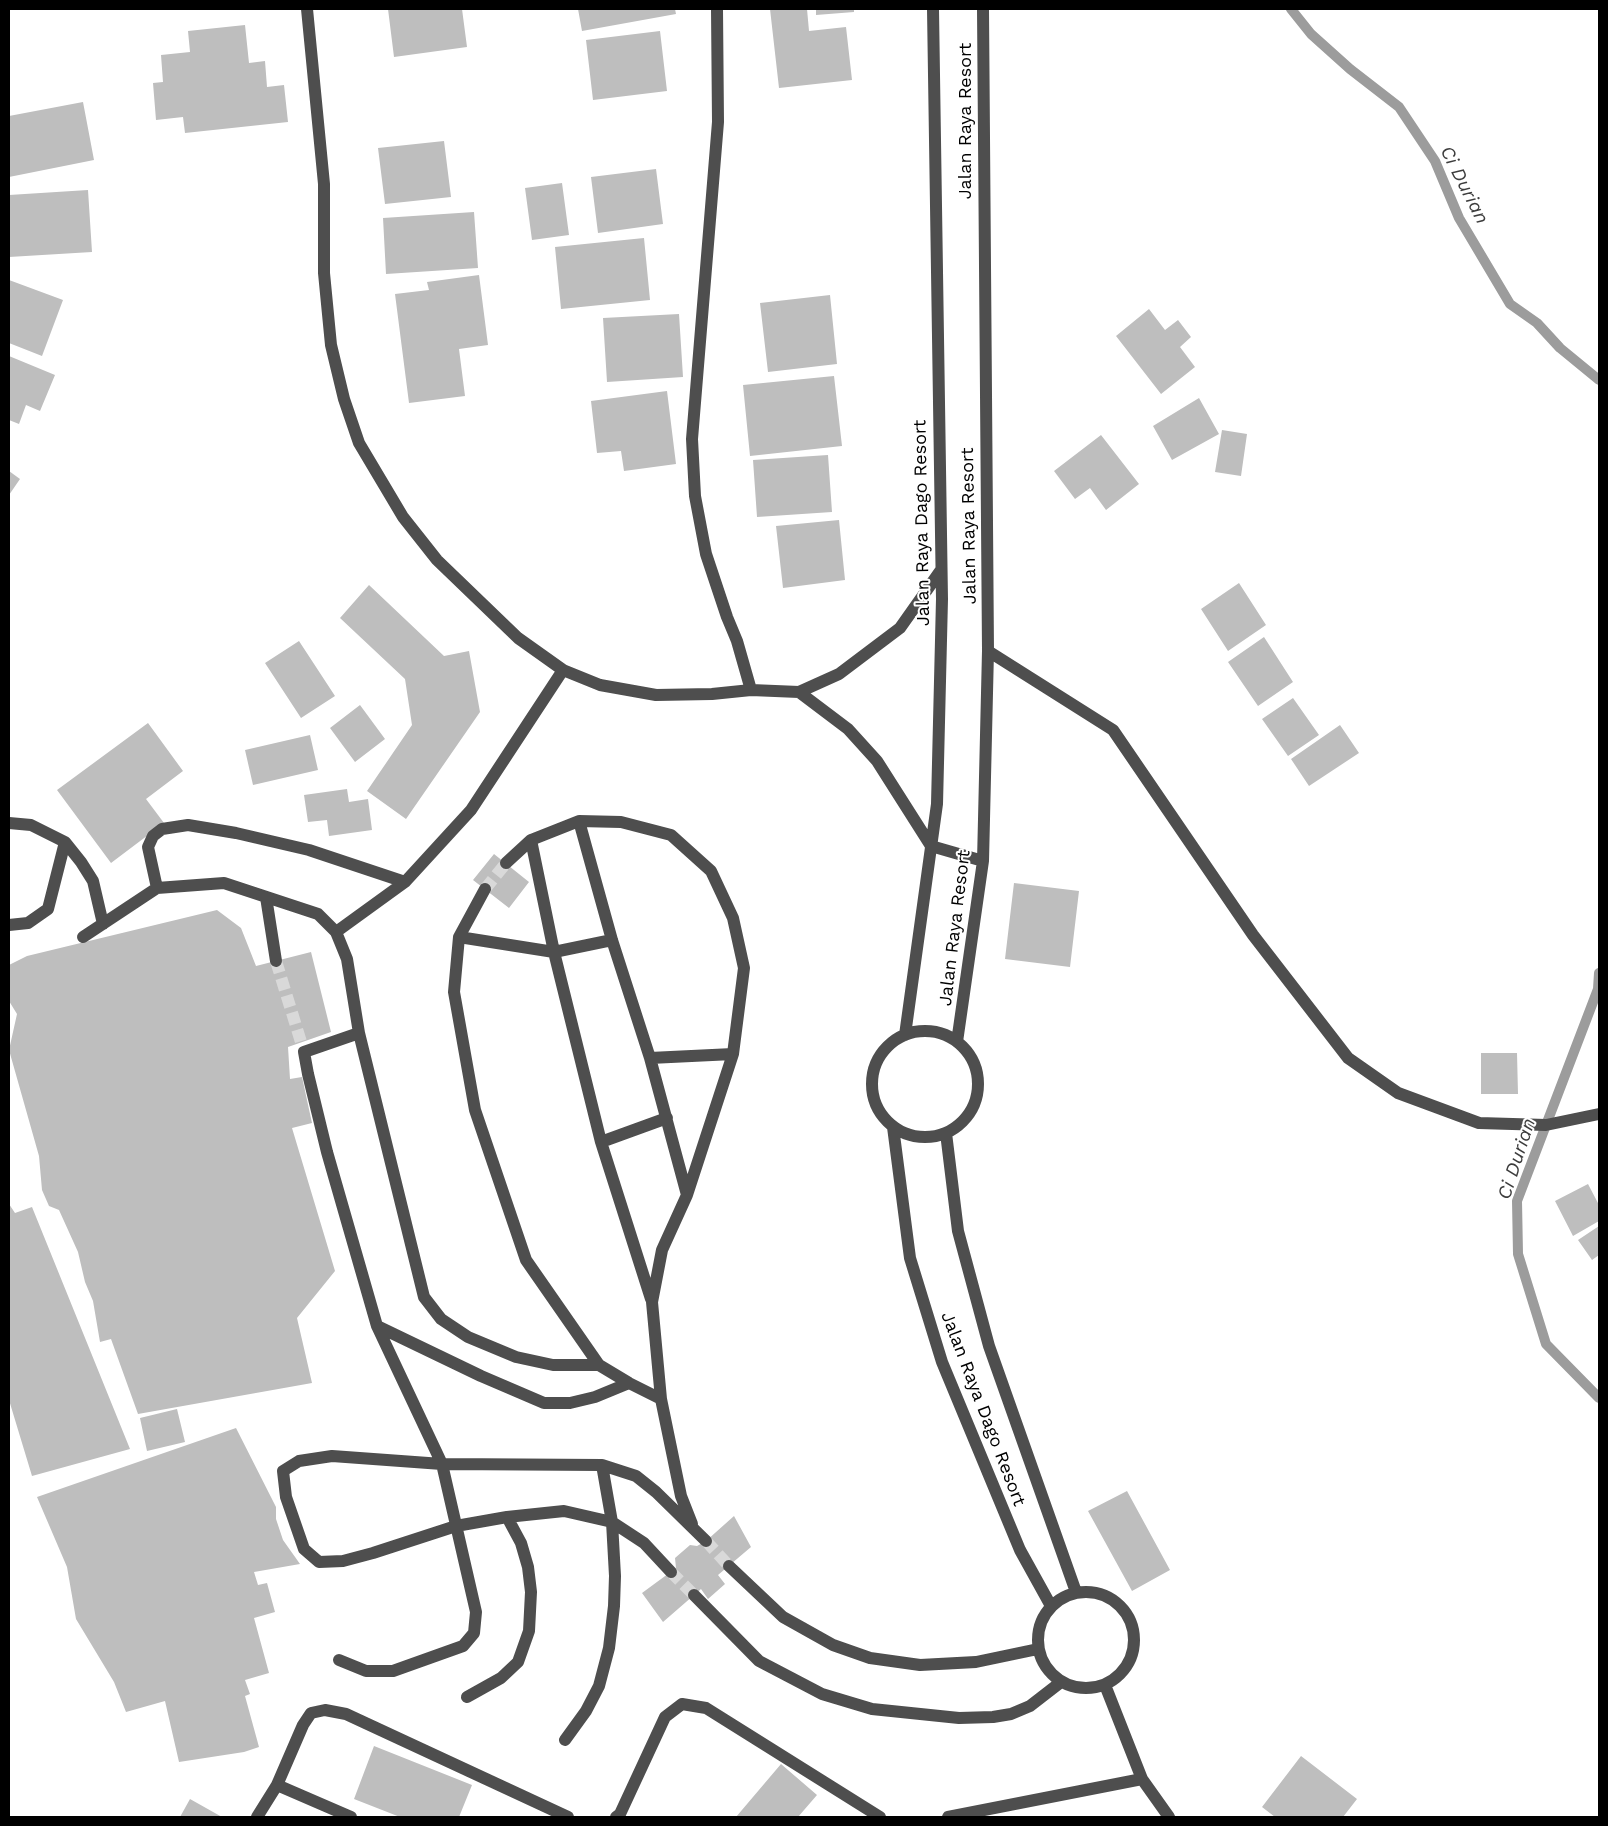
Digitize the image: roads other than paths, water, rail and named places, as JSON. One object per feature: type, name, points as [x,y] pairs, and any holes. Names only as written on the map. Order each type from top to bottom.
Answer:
[{"type":"street","points":[[307,9],[324,184],[324,273],[331,345],[344,398],[359,443],[403,517],[437,560],[518,638],[563,670],[600,685],[656,695],[712,694],[751,690],[799,692],[839,674],[900,628],[942,570]]},
{"type":"street","points":[[717,9],[718,122],[692,439],[695,496],[706,554],[726,617],[737,641],[751,690]]},
{"type":"street","name":"Jalan Raya Dago Resort","points":[[905,1035],[937,804],[942,570],[932,9]]},
{"type":"street","name":"Jalan Raya Resort","points":[[957,1042],[983,861],[988,652],[983,9]]},
{"type":"street","points":[[988,652],[1113,730],[1253,936],[1348,1058],[1398,1093],[1479,1123],[1546,1125],[1599,1114]]},
{"type":"street","points":[[336,932],[405,882],[471,810],[563,670]]},
{"type":"street","points":[[799,692],[848,729],[877,761],[931,846],[983,861]]},
{"type":"street","points":[[578,821],[612,940],[650,1058],[687,1195]]},
{"type":"street","points":[[506,863],[531,840],[578,821],[621,822],[671,836],[711,871],[733,918],[744,968],[733,1054],[687,1195],[662,1250],[652,1302]]},
{"type":"street","points":[[9,823],[31,825],[65,842],[93,881],[103,924]]},
{"type":"street","points":[[157,888],[148,847],[153,836],[162,829],[188,826],[236,833],[309,850],[405,882]]},
{"type":"street","points":[[531,840],[554,952],[601,1142],[652,1302],[661,1399],[681,1496],[694,1528]]},
{"type":"street","points":[[9,925],[28,923],[48,909],[65,842]]},
{"type":"street","points":[[83,937],[157,888],[224,883],[318,914],[336,932],[347,959],[360,1033],[424,1297],[441,1319],[468,1337],[516,1357],[553,1365],[599,1364]]},
{"type":"street","points":[[485,889],[459,937],[454,992],[475,1110],[526,1260],[599,1364],[629,1383],[661,1399]]},
{"type":"street","points":[[266,897],[276,961]]},
{"type":"street","points":[[459,937],[554,952],[612,940]]},
{"type":"street","points":[[922,1031],[941,1033],[957,1042],[970,1055],[977,1072],[978,1091],[973,1108],[962,1123],[946,1133],[929,1137],[910,1135],[893,1127],[883,1116],[875,1102],[873,1087],[874,1071],[879,1057],[889,1045],[905,1035],[922,1031]]},
{"type":"street","points":[[339,1660],[366,1672],[393,1672],[463,1646],[474,1633],[476,1612],[442,1464],[377,1326],[327,1152],[302,1047],[360,1033]]},
{"type":"street","points":[[650,1058],[733,1054]]},
{"type":"street","points":[[601,1142],[667,1118]]},
{"type":"street","name":"Jalan Raya Dago Resort","points":[[893,1127],[910,1258],[942,1362],[1020,1550],[1051,1606]]},
{"type":"street","name":"Jalan Raya Dago Resort","points":[[946,1133],[958,1231],[989,1346],[1076,1592]]},
{"type":"street","points":[[377,1326],[481,1376],[544,1403],[570,1404],[595,1397],[629,1383]]},
{"type":"street","points":[[671,1572],[644,1543],[612,1522],[564,1511],[507,1516],[456,1526],[343,1561],[319,1562],[304,1549],[286,1497],[283,1470],[298,1461],[332,1456],[442,1464],[602,1465],[636,1476],[656,1492],[706,1542]]},
{"type":"street","points":[[565,1740],[586,1711],[599,1686],[609,1648],[615,1576],[612,1522],[602,1465]]},
{"type":"street","points":[[467,1697],[501,1678],[518,1662],[530,1631],[531,1592],[528,1567],[521,1543],[507,1516]]},
{"type":"street","points":[[729,1566],[783,1617],[833,1645],[870,1658],[920,1665],[976,1662],[1038,1649]]},
{"type":"street","points":[[1076,1592],[1092,1592],[1107,1596],[1120,1606],[1130,1618],[1134,1633],[1134,1649],[1128,1664],[1118,1677],[1105,1686],[1090,1689],[1075,1688],[1061,1682],[1051,1674],[1043,1663],[1038,1649],[1038,1634],[1042,1619],[1051,1606],[1063,1597],[1076,1592]]},
{"type":"street","points":[[694,1594],[759,1661],[822,1694],[872,1709],[950,1717],[993,1717],[1011,1714],[1030,1706],[1061,1682]]},
{"type":"street","points":[[1105,1686],[1142,1779],[1169,1817]]},
{"type":"street","points":[[616,1817],[620,1814],[666,1717],[682,1704],[706,1708],[880,1817]]},
{"type":"street","points":[[257,1817],[277,1785],[303,1724],[311,1713],[325,1710],[346,1714],[568,1817]]},
{"type":"street","points":[[948,1817],[1142,1779]]},
{"type":"street","points":[[277,1785],[351,1817]]},
{"type":"waterway","name":"Ci Durian","points":[[1291,9],[1311,34],[1350,69],[1399,107],[1435,161],[1459,218],[1510,304],[1537,323],[1560,348],[1599,380]]},
{"type":"waterway","name":"Ci Durian","points":[[1599,973],[1598,989],[1517,1201],[1518,1254],[1546,1344],[1599,1398]]},
{"type":"tunnel","points":[[485,889],[506,863]]},
{"type":"tunnel","points":[[276,961],[301,1042]]},
{"type":"tunnel","points":[[706,1541],[729,1566]]},
{"type":"tunnel","points":[[671,1572],[694,1595]]}]
